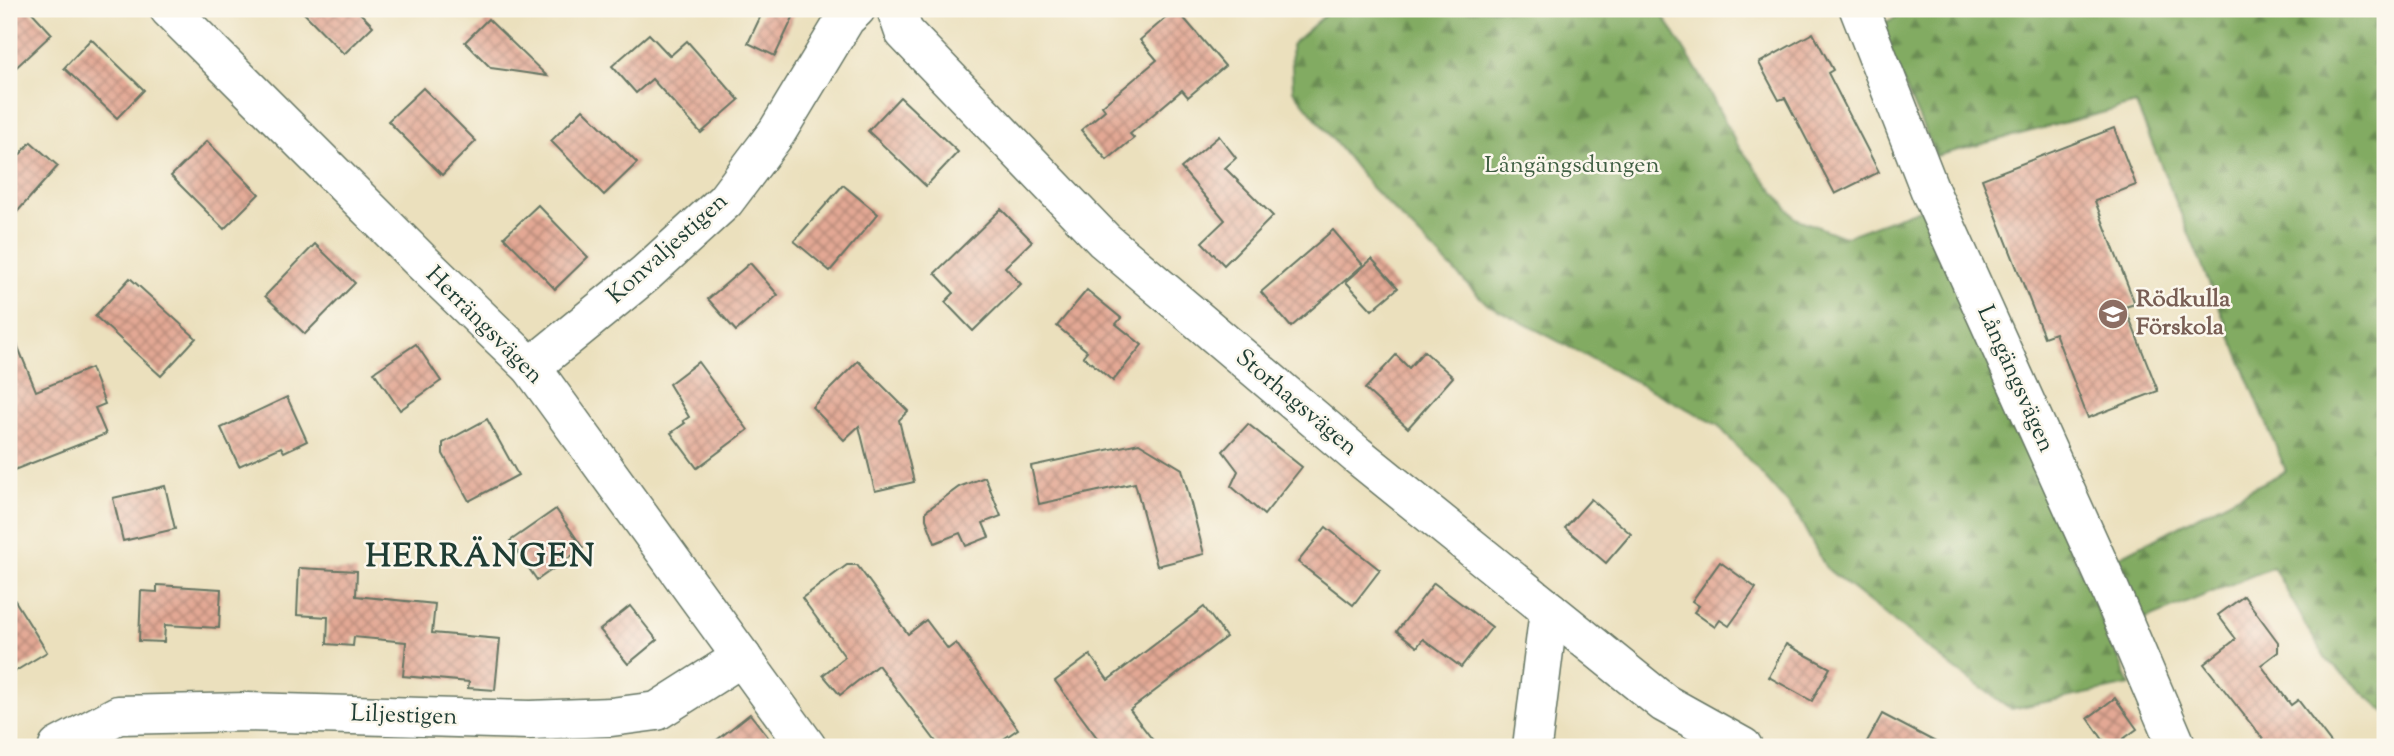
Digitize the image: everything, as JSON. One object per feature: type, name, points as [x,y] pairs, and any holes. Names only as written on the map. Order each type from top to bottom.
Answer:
[{"type":"street","name":"Herrängsvägen","points":[[169,9],[531,367],[807,747]]},
{"type":"street","name":"Konvaljestigen","points":[[531,367],[645,274],[725,201],[777,132],[846,18],[856,9]]},
{"type":"street","name":"Storhagsvägen","points":[[896,9],[904,33],[1104,240],[1357,454],[1664,703],[1743,747]]},
{"type":"street","name":"Långängsvägen","points":[[1859,9],[1931,193],[2105,578],[2176,747]]},
{"type":"street","points":[[1532,747],[1549,610]]},
{"type":"street","name":"Liljestigen","points":[[58,747],[118,715],[247,712],[530,720],[645,713],[657,711],[742,657]]},
{"type":"green space","name":"Långängsdungen","points":[[1332,9],[1659,9],[1700,75],[1737,144],[1795,218],[1844,237],[1922,208],[2130,685],[2011,709],[1956,670],[1826,568],[1796,513],[1718,425],[1487,304],[1372,188],[1293,90],[1291,45]]},
{"type":"green space","points":[[1913,9],[2385,9],[2385,712],[2325,658],[2273,567],[2142,621],[2111,561],[2286,471],[2136,104],[1936,156],[1878,26]]},
{"type":"building","points":[[9,9],[29,9],[52,34],[9,74]]},
{"type":"building","points":[[300,9],[356,9],[373,26],[344,54]]},
{"type":"building","points":[[764,9],[797,9],[775,56],[748,43]]},
{"type":"building","points":[[1176,9],[1225,66],[1188,97],[1182,90],[1130,134],[1134,138],[1107,160],[1081,130],[1105,110],[1102,106],[1157,60],[1140,40]]},
{"type":"building","points":[[488,19],[547,76],[491,68],[465,42]]},
{"type":"building","points":[[1813,33],[1833,70],[1828,73],[1879,172],[1835,194],[1785,98],[1779,100],[1759,63]]},
{"type":"building","points":[[649,34],[670,56],[687,41],[739,100],[701,133],[652,79],[636,93],[612,66]]},
{"type":"building","points":[[91,39],[144,90],[117,118],[64,68]]},
{"type":"building","points":[[423,88],[476,141],[442,175],[388,121]]},
{"type":"building","points":[[900,97],[958,152],[926,186],[868,131]]},
{"type":"building","points":[[583,109],[637,163],[604,195],[551,141]]},
{"type":"building","points":[[2114,128],[2136,185],[2095,201],[2135,304],[2125,307],[2158,391],[2088,418],[2055,333],[2044,337],[1982,179]]},
{"type":"building","points":[[1219,136],[1236,158],[1225,168],[1273,216],[1224,265],[1202,242],[1225,220],[1181,168]]},
{"type":"building","points":[[207,141],[259,194],[224,229],[171,176]]},
{"type":"building","points":[[31,142],[58,166],[9,221],[9,167]]},
{"type":"building","points":[[843,185],[878,214],[830,271],[794,241]]},
{"type":"building","points":[[538,205],[588,257],[555,289],[504,237]]},
{"type":"building","points":[[1001,209],[1032,241],[1005,267],[1021,284],[973,331],[945,302],[954,293],[935,273]]},
{"type":"building","points":[[1333,230],[1363,265],[1291,327],[1261,292]]},
{"type":"building","points":[[315,244],[355,283],[305,334],[265,296]]},
{"type":"building","points":[[1372,259],[1398,288],[1372,310],[1346,282]]},
{"type":"building","points":[[750,263],[778,295],[736,331],[708,299]]},
{"type":"building","points":[[130,278],[196,338],[161,376],[95,316]]},
{"type":"building","points":[[1087,290],[1121,318],[1116,324],[1142,345],[1113,381],[1083,356],[1087,351],[1057,326]]},
{"type":"building","points":[[9,325],[36,391],[91,368],[105,404],[95,408],[106,434],[9,472]]},
{"type":"building","points":[[416,344],[441,381],[400,410],[374,372]]},
{"type":"building","points":[[1424,351],[1453,377],[1408,428],[1365,389],[1396,355],[1409,368]]},
{"type":"building","points":[[858,361],[908,411],[899,420],[914,482],[875,491],[859,426],[844,440],[812,407]]},
{"type":"building","points":[[698,362],[748,430],[697,468],[671,433],[689,417],[669,384]]},
{"type":"building","points":[[287,397],[307,441],[284,452],[281,447],[239,466],[221,428]]},
{"type":"building","points":[[487,419],[518,475],[469,501],[443,454],[443,443]]},
{"type":"building","points":[[1248,424],[1302,467],[1264,515],[1231,486],[1238,471],[1223,451]]},
{"type":"building","points":[[1139,443],[1182,469],[1204,554],[1157,566],[1135,483],[1039,504],[1031,466]]},
{"type":"building","points":[[985,477],[1001,516],[983,523],[989,537],[966,546],[960,533],[935,543],[926,519],[926,511],[959,487]]},
{"type":"building","points":[[165,486],[175,529],[123,541],[113,498]]},
{"type":"building","points":[[1591,499],[1631,534],[1606,563],[1565,528]]},
{"type":"building","points":[[556,509],[583,548],[537,580],[510,541]]},
{"type":"building","points":[[1326,527],[1380,570],[1353,605],[1298,562]]},
{"type":"building","points":[[1720,562],[1756,588],[1729,626],[1720,620],[1715,627],[1694,612],[1699,606],[1692,601]]},
{"type":"building","points":[[847,565],[857,565],[908,634],[926,620],[948,649],[956,643],[1018,729],[992,747],[940,747],[878,665],[840,695],[823,675],[845,657],[802,598]]},
{"type":"building","points":[[299,568],[357,571],[356,596],[435,604],[432,633],[500,639],[495,690],[468,688],[469,682],[403,676],[406,642],[354,637],[353,646],[327,644],[328,617],[297,615]]},
{"type":"building","points":[[1434,583],[1492,627],[1461,667],[1423,639],[1417,647],[1397,631]]},
{"type":"building","points":[[157,585],[221,589],[219,628],[165,625],[164,642],[139,641],[141,591],[157,592]]},
{"type":"building","points":[[9,591],[47,652],[9,675]]},
{"type":"building","points":[[2244,596],[2278,642],[2278,652],[2261,665],[2291,705],[2298,700],[2334,747],[2269,747],[2204,664],[2236,639],[2218,615]]},
{"type":"building","points":[[630,606],[657,640],[628,664],[600,630]]},
{"type":"building","points":[[1204,607],[1226,637],[1130,710],[1158,747],[1104,747],[1055,681],[1090,655],[1108,680]]},
{"type":"building","points":[[1786,644],[1830,668],[1812,701],[1769,677]]},
{"type":"building","points":[[2115,698],[2137,729],[2112,747],[2108,747],[2088,718]]},
{"type":"building","points":[[750,714],[776,747],[708,747]]},
{"type":"building","points":[[1882,714],[1945,747],[1864,747]]},
{"type":"place","name":"Rödkulla Förskola","points":[[2113,314]]},
{"type":"district","name":"HERRÄNGEN","points":[[481,558]]}]
